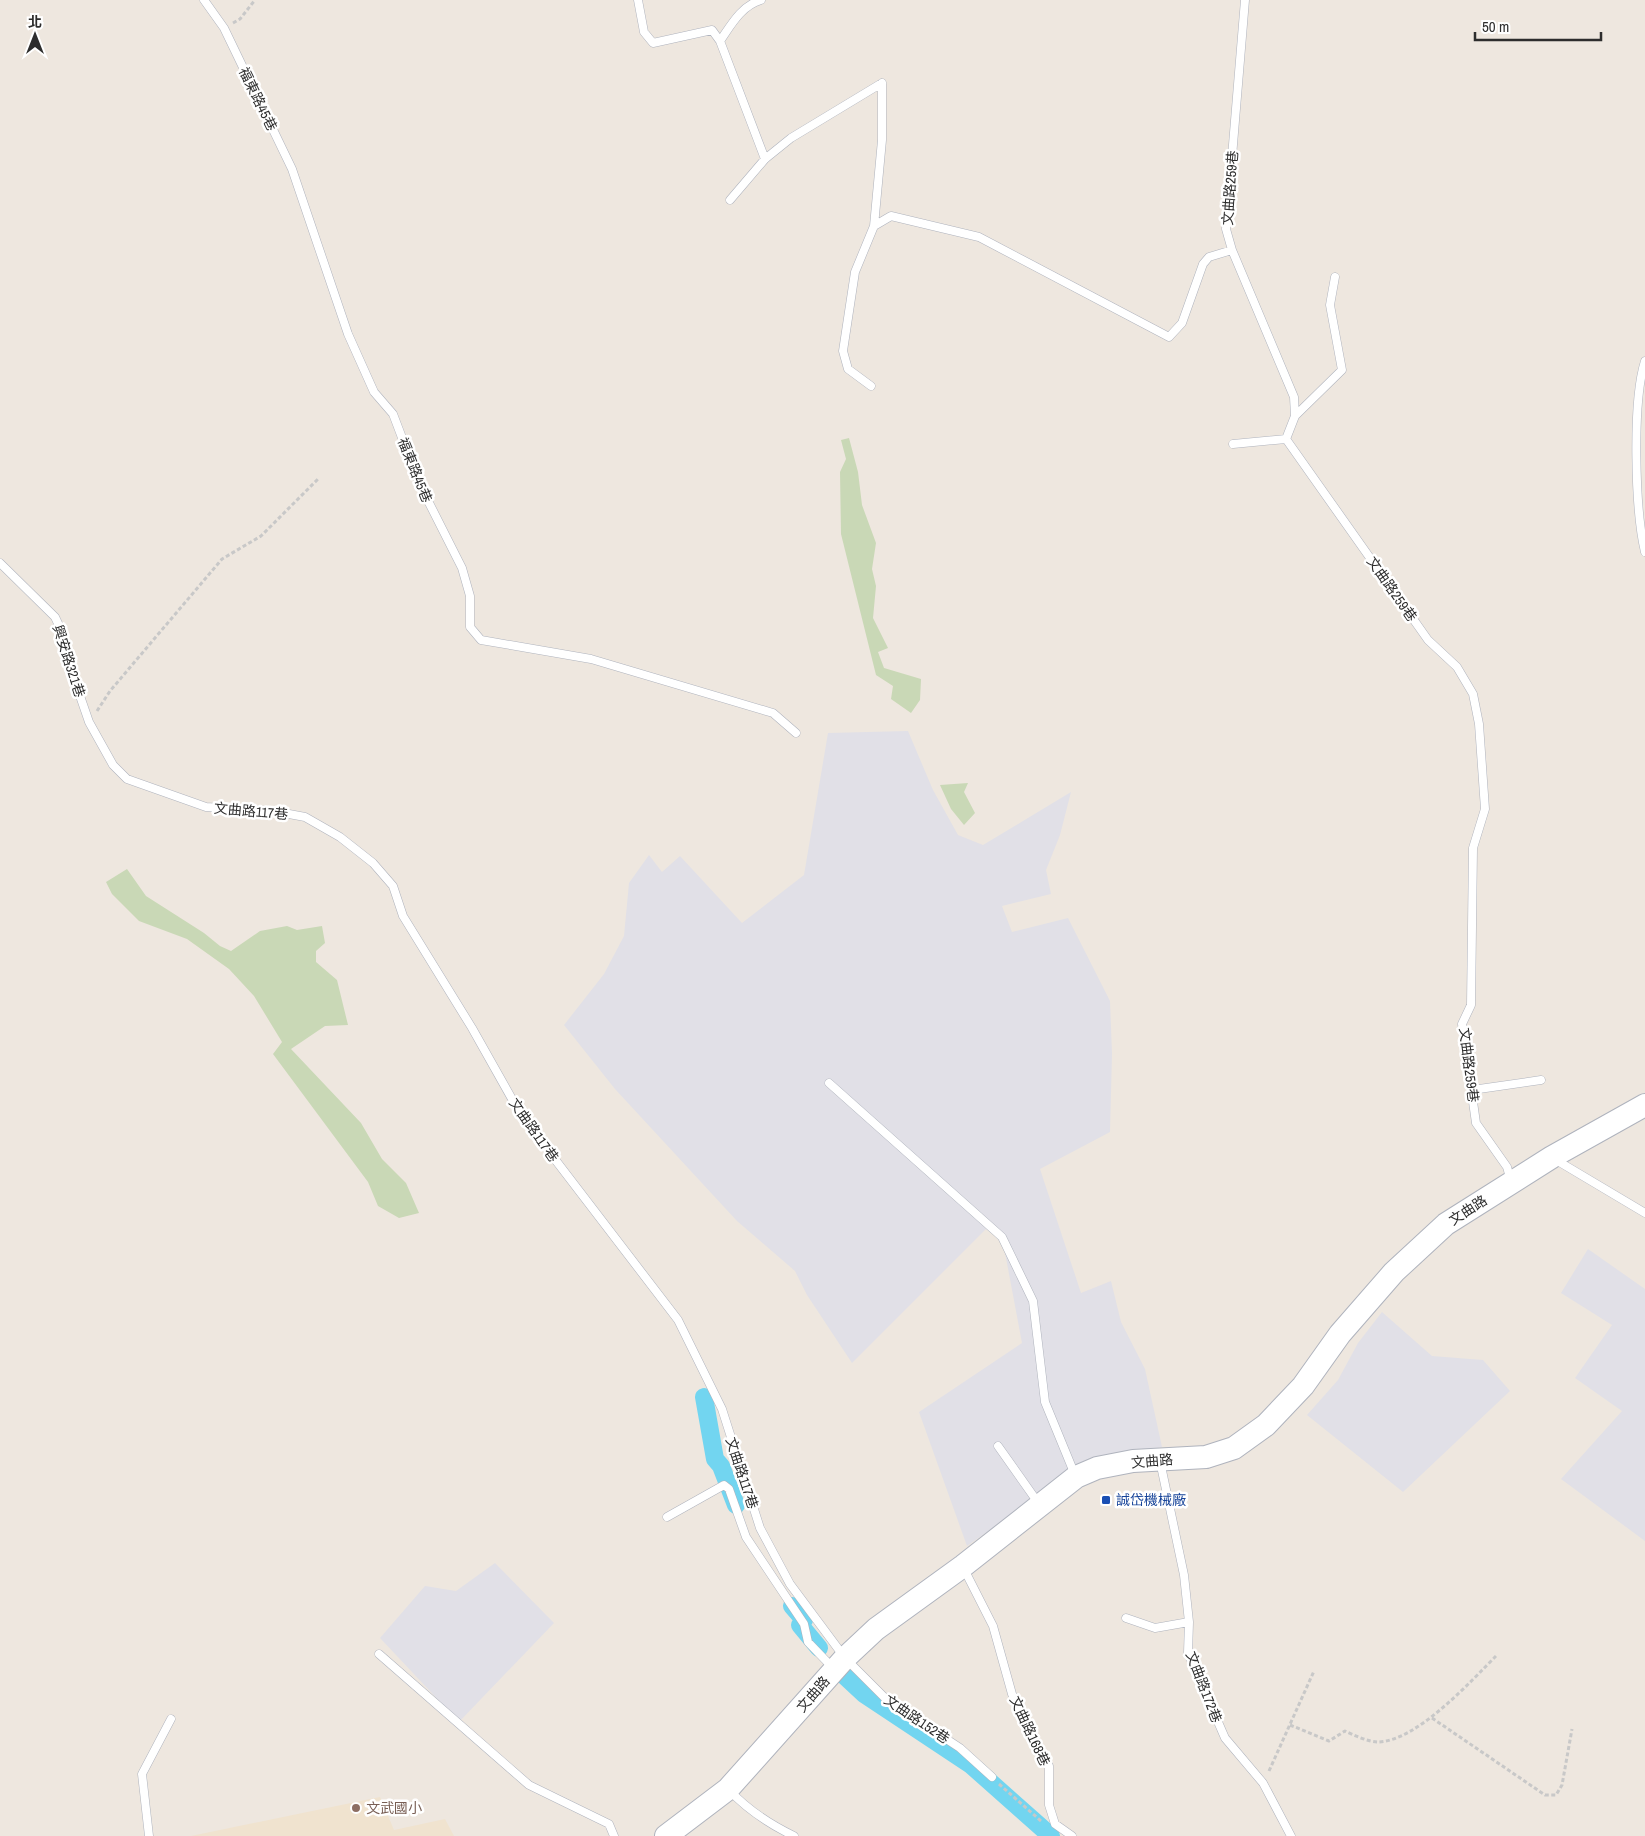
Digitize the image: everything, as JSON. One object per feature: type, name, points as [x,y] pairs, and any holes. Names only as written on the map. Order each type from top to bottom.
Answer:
[{"type":"street","name":"文曲路","points":[[666,1836],[728,1789],[840,1664],[876,1629],[963,1566],[1076,1477],[1097,1468],[1160,1459],[1206,1457],[1234,1448],[1266,1425],[1303,1386],[1340,1334],[1394,1272],[1446,1224],[1552,1157],[1645,1105]]},
{"type":"lane","name":"福東路45巷","points":[[204,0],[224,28],[292,169],[348,334],[374,392],[393,414],[420,485],[462,568],[470,596],[470,627],[481,640],[591,659],[773,713],[796,733]]},
{"type":"lane","points":[[638,0],[644,32],[653,43],[712,30],[720,41],[765,159]]},
{"type":"lane","points":[[720,41],[736,18],[753,2],[760,0]]},
{"type":"lane","name":"文曲路259巷","points":[[1245,0],[1226,229],[1232,250],[1294,396],[1295,416],[1286,439],[1428,640],[1457,667],[1473,694],[1478,724],[1486,809],[1473,848],[1471,1005],[1462,1024],[1476,1123],[1507,1168],[1511,1182]]},
{"type":"lane","points":[[730,200],[765,159],[791,138],[882,83],[882,140],[874,226],[855,272],[843,351],[848,369],[871,386]]},
{"type":"lane","points":[[874,226],[891,216],[979,237],[1169,337],[1182,323],[1203,264],[1209,257],[1232,250]]},
{"type":"lane","points":[[1295,416],[1342,370],[1330,305],[1335,277]]},
{"type":"lane","points":[[1645,361],[1640,378],[1641,427],[1638,491],[1645,552]]},
{"type":"lane","points":[[1233,444],[1286,439]]},
{"type":"lane","name":"興安路321巷","points":[[0,563],[55,617],[64,636],[69,664],[89,722]]},
{"type":"lane","name":"文曲路117巷","points":[[89,722],[113,765],[127,779],[206,808],[273,811],[305,817],[340,837],[373,863],[393,886],[403,916],[472,1028],[520,1115],[678,1320],[722,1409],[760,1528],[790,1584],[840,1664]]},
{"type":"lane","points":[[1472,1090],[1541,1080]]},
{"type":"lane","points":[[829,1083],[1002,1237],[1033,1301],[1045,1402],[1076,1477]]},
{"type":"lane","points":[[1552,1157],[1645,1213]]},
{"type":"lane","points":[[998,1446],[1040,1504]]},
{"type":"lane","name":"文曲路172巷","points":[[1160,1459],[1177,1534],[1189,1622],[1188,1653],[1225,1738],[1263,1783],[1291,1836]]},
{"type":"lane","points":[[667,1517],[724,1484],[729,1489],[746,1537],[804,1624],[808,1642],[840,1664]]},
{"type":"lane","name":"文曲路168巷","points":[[963,1566],[993,1626],[1012,1694],[1049,1766],[1049,1806],[1055,1824]]},
{"type":"lane","points":[[1126,1618],[1155,1628],[1189,1622]]},
{"type":"lane","points":[[379,1654],[529,1785],[609,1824],[614,1836]]},
{"type":"lane","name":"文曲路152巷","points":[[840,1664],[887,1700],[960,1748],[992,1777]]},
{"type":"lane","points":[[149,1836],[142,1774],[171,1719]]},
{"type":"lane","points":[[728,1789],[743,1804],[773,1826],[794,1836]]},
{"type":"lane","points":[[1055,1824],[1072,1836]]},
{"type":"path","points":[[224,28],[240,19],[255,0]]},
{"type":"path","points":[[89,722],[110,691],[222,559],[261,536],[318,479]]},
{"type":"path","points":[[1290,1725],[1329,1741],[1345,1731],[1375,1742],[1387,1741],[1432,1718],[1498,1655]]},
{"type":"path","points":[[1263,1783],[1314,1671]]},
{"type":"path","points":[[1432,1718],[1545,1795],[1556,1796],[1562,1785],[1572,1729]]},
{"type":"path","points":[[992,1777],[1034,1816],[1048,1825],[1055,1824]]},
{"type":"shaded area","points":[[908,731],[933,790],[958,835],[983,845],[1071,792],[1060,835],[1046,870],[1051,894],[1002,906],[1012,932],[1068,918],[1110,1001],[1112,1054],[1110,1132],[1040,1169],[1081,1293],[1111,1281],[1121,1322],[1145,1369],[1162,1447],[1082,1465],[967,1546],[919,1412],[1022,1343],[1003,1242],[986,1229],[852,1363],[807,1295],[795,1271],[737,1221],[615,1089],[564,1025],[604,974],[624,936],[629,883],[649,855],[662,872],[680,856],[742,923],[804,875],[828,733]]},
{"type":"shaded area","points":[[1588,1249],[1645,1289],[1645,1541],[1561,1479],[1622,1411],[1575,1378],[1612,1325],[1561,1293]]},
{"type":"shaded area","points":[[1382,1312],[1432,1356],[1483,1360],[1510,1391],[1403,1492],[1307,1415],[1338,1380],[1358,1343]]},
{"type":"shaded area","points":[[495,1563],[554,1623],[459,1722],[380,1638],[425,1586],[456,1591]]},
{"type":"shaded area","name":"文武國小","points":[[380,1797],[394,1830],[445,1819],[454,1836],[191,1836]]},
{"type":"green space","points":[[849,438],[858,472],[862,505],[876,543],[872,569],[876,586],[873,618],[888,648],[878,652],[884,668],[921,679],[920,700],[911,713],[891,699],[893,686],[876,675],[841,534],[840,472],[846,459],[841,440]]},
{"type":"green space","points":[[968,783],[964,792],[975,813],[964,825],[951,809],[940,785]]},
{"type":"green space","points":[[127,869],[146,896],[204,933],[220,946],[231,951],[260,931],[287,926],[297,930],[322,926],[325,943],[316,951],[316,962],[337,980],[348,1025],[325,1026],[291,1049],[361,1123],[382,1159],[406,1183],[419,1213],[399,1218],[378,1206],[368,1182],[273,1054],[282,1042],[254,996],[229,969],[187,939],[139,921],[112,894],[106,882]]},
{"type":"waterway","points":[[704,1397],[715,1459],[721,1466],[736,1505]]},
{"type":"waterway","points":[[792,1606],[804,1620],[800,1625],[819,1648]]},
{"type":"waterway","points":[[835,1667],[864,1694],[971,1765],[1051,1836]]},
{"type":"place","name":"誠岱機械廠","points":[[1106,1500]]},
{"type":"place","name":"文武國小","points":[[356,1808]]}]
